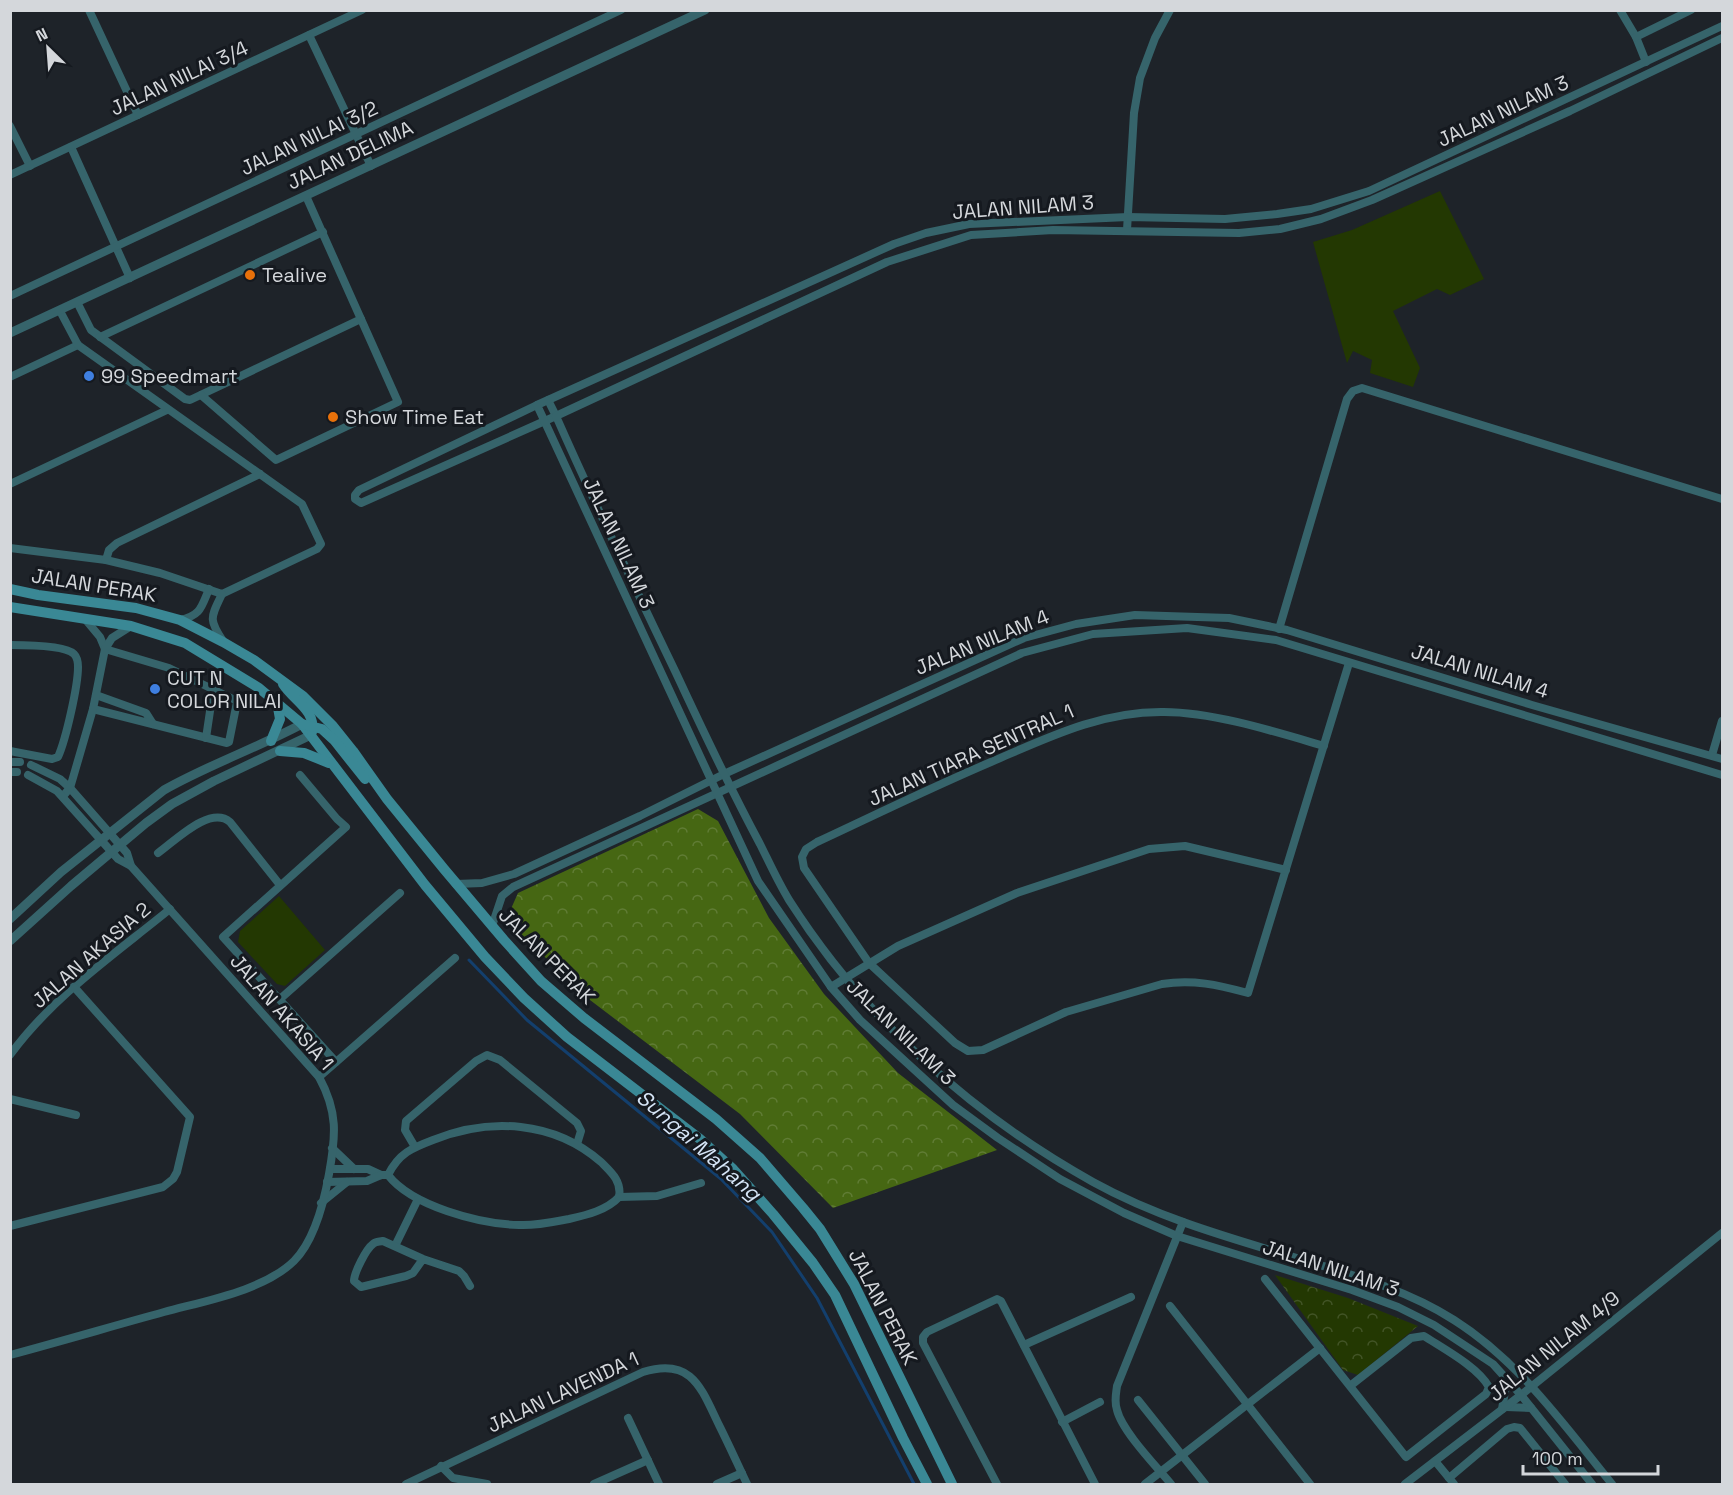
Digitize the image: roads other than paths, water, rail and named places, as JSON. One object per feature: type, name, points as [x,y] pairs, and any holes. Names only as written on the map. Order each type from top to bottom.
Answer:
[{"type":"main road","name":"JALAN PERAK","points":[[10,589],[136,608],[180,620],[223,642],[278,676],[303,696],[333,726],[387,799],[456,884],[541,981],[584,1018],[716,1119],[760,1158],[803,1208],[820,1229],[854,1284],[952,1485]]},
{"type":"main road","name":"JALAN PERAK","points":[[10,607],[131,626],[184,643],[259,688],[309,729],[330,763],[425,885],[485,957],[524,998],[567,1037],[700,1139],[733,1169],[773,1214],[813,1263],[834,1295],[927,1485]]},
{"type":"main road","points":[[278,676],[291,695],[310,714],[309,729],[322,729],[334,740],[367,781],[387,799]]},
{"type":"main road","points":[[271,741],[280,719],[278,702]]},
{"type":"main road","points":[[280,751],[304,753],[330,763]]},
{"type":"street","points":[[89,10],[138,115]]},
{"type":"street","name":"JALAN NILAI 3/4","points":[[10,175],[362,10]]},
{"type":"street","name":"JALAN NILAI 3/2","points":[[10,296],[621,10]]},
{"type":"street","name":"JALAN DELIMA","points":[[10,333],[705,10]]},
{"type":"street","points":[[1127,230],[1134,113],[1140,78],[1155,38],[1170,10]]},
{"type":"street","points":[[1620,10],[1636,37],[1646,62]]},
{"type":"street","points":[[1636,37],[1691,10]]},
{"type":"street","name":"JALAN NILAM 3","points":[[1592,1485],[1521,1395],[1493,1365],[1434,1324],[1398,1307],[1352,1290],[1177,1236],[1124,1213],[1060,1179],[998,1138],[954,1105],[860,1020],[831,987],[758,881],[537,405],[894,244],[926,233],[969,224],[1128,217],[1225,219],[1311,209],[1369,191],[1722,26]]},
{"type":"street","points":[[309,35],[371,166]]},
{"type":"street","name":"JALAN NILAM 3","points":[[1612,1485],[1531,1385],[1505,1358],[1451,1318],[1404,1294],[1357,1276],[1183,1222],[1110,1191],[1014,1134],[956,1089],[902,1039],[845,978],[789,899],[729,787],[556,416],[887,262],[918,250],[970,235],[1053,230],[1239,233],[1280,229],[1321,219],[1393,190],[1722,38]]},
{"type":"street","points":[[10,126],[30,166]]},
{"type":"street","points":[[71,147],[130,278]]},
{"type":"street","points":[[201,395],[276,460],[398,402],[306,196]]},
{"type":"street","points":[[100,337],[323,232]]},
{"type":"street","points":[[77,302],[88,327],[185,399],[190,400],[361,319]]},
{"type":"street","points":[[60,310],[78,345],[302,504],[321,544],[317,549],[222,594],[212,615],[212,622],[223,642]]},
{"type":"street","points":[[10,377],[78,345]]},
{"type":"street","points":[[1279,629],[1347,399],[1357,389],[1362,388],[1722,499]]},
{"type":"street","points":[[537,405],[359,489],[355,499],[361,503],[556,416],[548,400]]},
{"type":"street","points":[[10,484],[167,410]]},
{"type":"street","points":[[106,560],[109,550],[117,543],[260,474]]},
{"type":"street","points":[[10,548],[106,560],[160,573],[222,594]]},
{"type":"street","points":[[180,620],[196,615],[200,611],[209,589]]},
{"type":"street","name":"JALAN NILAM 4","points":[[456,884],[482,883],[514,874],[640,816],[711,780],[1024,638],[1067,626],[1135,615],[1229,618],[1279,629],[1361,651],[1564,714],[1722,759]]},
{"type":"street","points":[[85,619],[100,637],[105,649]]},
{"type":"street","points":[[63,796],[70,788],[93,709],[105,649],[112,638],[131,626]]},
{"type":"street","name":"JALAN NILAM 4","points":[[492,926],[502,896],[513,887],[1022,653],[1093,634],[1187,627],[1276,640],[1722,775]]},
{"type":"street","points":[[10,645],[43,646],[72,652],[79,665],[58,757],[51,759],[21,751],[10,751]]},
{"type":"street","points":[[93,709],[229,742],[237,702],[170,668],[105,649]]},
{"type":"street","points":[[869,963],[955,1043],[968,1051],[982,1050],[1066,1012],[1162,984],[1178,981],[1207,982],[1248,993],[1349,663]]},
{"type":"street","points":[[206,738],[213,691]]},
{"type":"street","points":[[96,695],[148,714],[153,724]]},
{"type":"street","name":"JALAN TIARA SENTRAL 1","points":[[869,963],[804,868],[802,862],[804,852],[817,842],[1070,728],[1112,716],[1148,712],[1192,713],[1279,733],[1323,746]]},
{"type":"street","points":[[1712,755],[1722,721]]},
{"type":"street","points":[[10,919],[61,872],[164,790],[271,741],[309,729]]},
{"type":"street","points":[[10,941],[120,845],[172,804],[214,781],[280,751],[309,729]]},
{"type":"street","points":[[10,762],[20,762]]},
{"type":"street","points":[[31,765],[60,779],[70,788],[127,853],[130,866]]},
{"type":"street","points":[[28,775],[63,796],[118,859],[130,866]]},
{"type":"street","points":[[300,775],[346,827],[223,937],[336,1062]]},
{"type":"street","points":[[158,853],[207,818],[223,817],[230,822],[280,885]]},
{"type":"street","points":[[831,987],[898,946],[1017,893],[1149,849],[1185,846],[1286,870]]},
{"type":"street","name":"JALAN AKASIA 1","points":[[10,1355],[242,1290],[266,1280],[286,1268],[305,1248],[314,1227],[327,1182],[332,1148],[333,1112],[319,1077],[130,866]]},
{"type":"street","points":[[280,999],[400,893]]},
{"type":"street","name":"JALAN AKASIA 2","points":[[10,1055],[40,1020],[75,987],[170,909]]},
{"type":"street","points":[[319,1077],[455,958]]},
{"type":"street","points":[[10,1226],[163,1186],[173,1179],[177,1172],[190,1117],[75,987]]},
{"type":"street","points":[[415,1147],[405,1130],[406,1121],[476,1061],[487,1055],[500,1060],[577,1123],[581,1131],[577,1144]]},
{"type":"street","points":[[10,1099],[76,1115]]},
{"type":"street","points":[[327,1182],[370,1181],[384,1175],[398,1158],[415,1147],[462,1129],[491,1125],[539,1130],[577,1144],[616,1177],[620,1186],[619,1197]]},
{"type":"street","points":[[332,1148],[354,1169]]},
{"type":"street","points":[[330,1169],[371,1169],[384,1175],[400,1189],[418,1199],[488,1221],[519,1225],[578,1217],[608,1206],[619,1197],[657,1196],[701,1183]]},
{"type":"street","points":[[321,1203],[347,1182]]},
{"type":"street","points":[[395,1246],[418,1199]]},
{"type":"street","points":[[1171,1485],[1124,1426],[1116,1408],[1115,1397],[1117,1386],[1183,1222]]},
{"type":"street","name":"JALAN NILAM 4/9","points":[[1405,1485],[1722,1233]]},
{"type":"street","points":[[423,1259],[413,1273],[406,1276],[365,1287],[356,1284],[354,1275],[370,1246],[380,1241],[459,1271],[470,1286]]},
{"type":"street","points":[[1265,1279],[1406,1457],[1486,1395],[1489,1387],[1458,1358],[1424,1336],[1411,1338],[1350,1386]]},
{"type":"street","points":[[1024,1345],[1131,1296]]},
{"type":"street","points":[[997,1485],[923,1343],[923,1336],[927,1332],[997,1299],[1024,1345],[1095,1485]]},
{"type":"street","points":[[1170,1306],[1310,1485]]},
{"type":"street","points":[[1148,1483],[1320,1348]]},
{"type":"street","name":"JALAN LAVENDA 1","points":[[406,1485],[441,1466],[643,1372],[664,1367],[682,1372],[699,1385],[747,1485]]},
{"type":"street","points":[[1507,1380],[1503,1408],[1531,1408]]},
{"type":"street","points":[[1138,1400],[1205,1485]]},
{"type":"street","points":[[1062,1422],[1100,1402]]},
{"type":"street","points":[[628,1418],[659,1485]]},
{"type":"street","points":[[1435,1461],[1451,1481],[1507,1429],[1520,1428],[1565,1485]]},
{"type":"street","points":[[594,1485],[648,1460]]},
{"type":"street","points":[[1581,1472],[1594,1462]]},
{"type":"street","points":[[441,1466],[453,1478],[487,1485]]},
{"type":"street","points":[[717,1485],[742,1473]]},
{"type":"waterway","name":"Sungai Mahang","points":[[469,960],[527,1020],[721,1179],[772,1232],[817,1298],[914,1484]]},
{"type":"place","name":"Tealive","points":[[250,275]]},
{"type":"place","name":"99 Speedmart","points":[[89,376]]},
{"type":"place","name":"Show Time Eat","points":[[333,417]]},
{"type":"place","name":"CUT N COLOR NILAI","points":[[155,689]]}]
